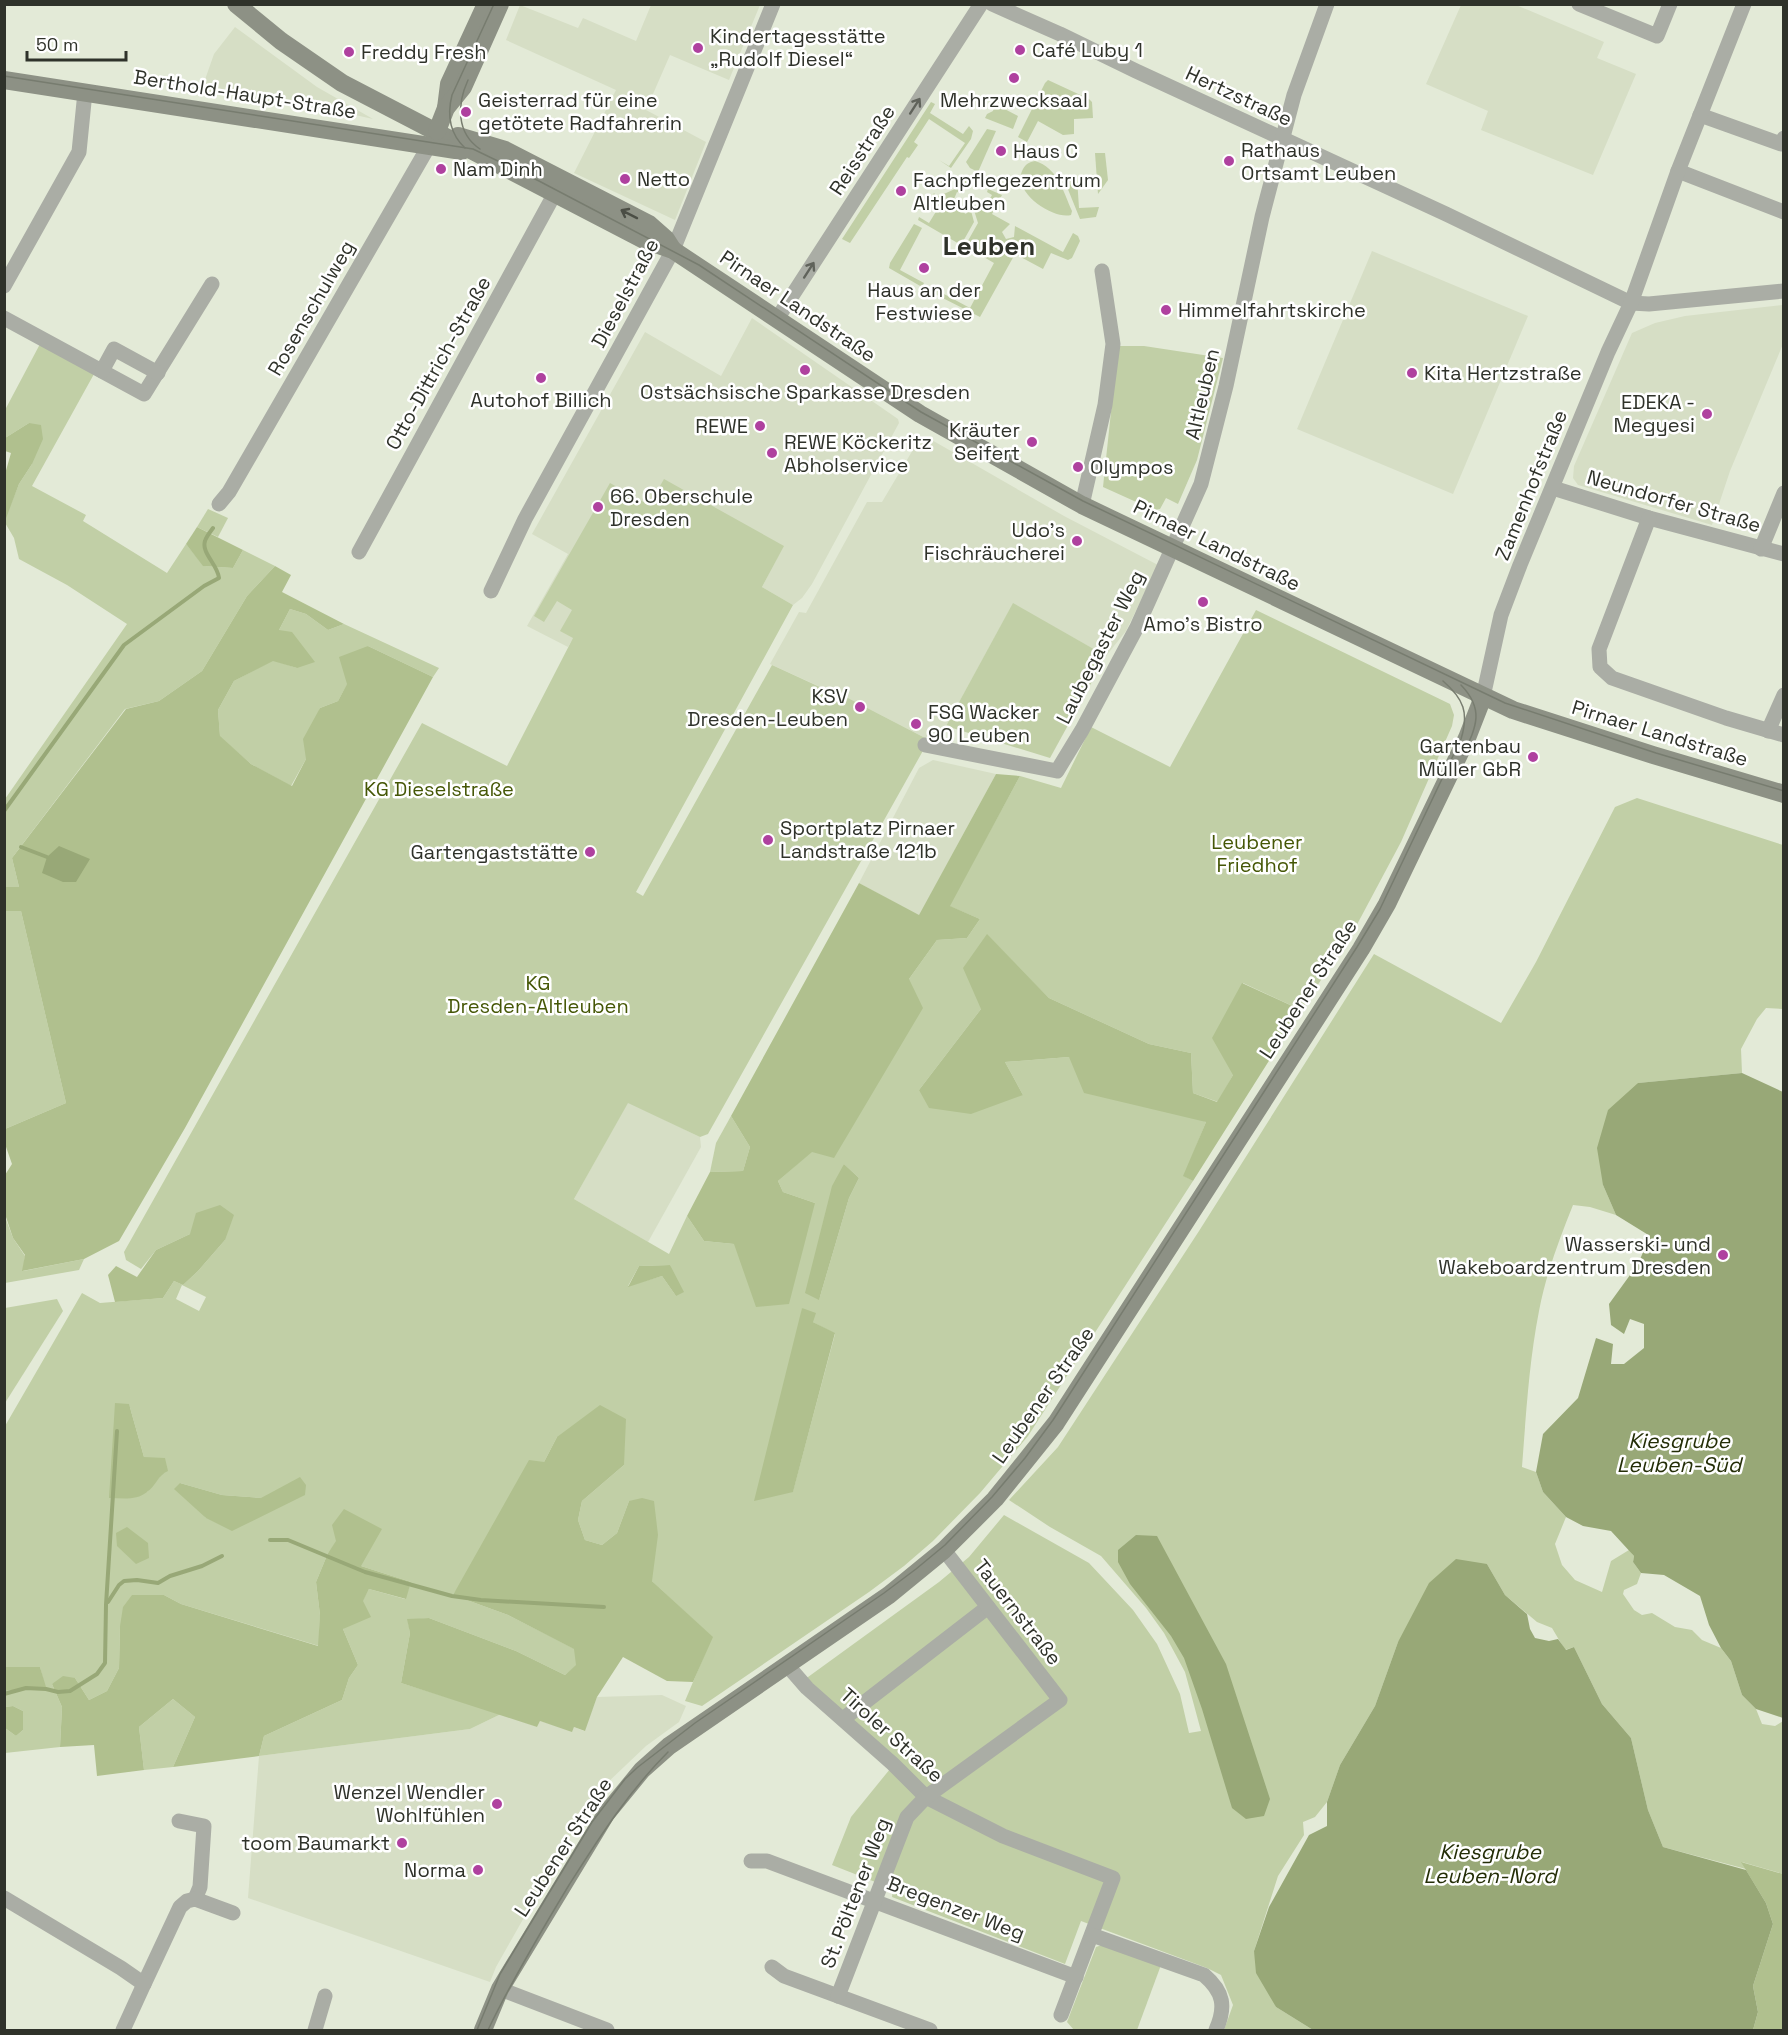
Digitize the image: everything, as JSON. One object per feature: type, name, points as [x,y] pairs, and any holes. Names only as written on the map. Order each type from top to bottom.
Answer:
[{"type":"street","name":"Pirnaer Landstraße","points":[[236,4],[281,41],[433,138],[496,146],[505,150],[649,224],[666,239],[673,250]]},
{"type":"street","points":[[446,108],[449,84],[486,4]]},
{"type":"street","points":[[433,138],[446,108],[463,87],[500,4]]},
{"type":"street","name":"Dieselstraße","points":[[491,591],[525,519],[673,250],[773,4]]},
{"type":"street","name":"Reisstraße","points":[[777,319],[981,4]]},
{"type":"street","name":"Hertzstraße","points":[[993,4],[1446,214],[1631,303]]},
{"type":"street","name":"Altleuben","points":[[1173,549],[1201,484],[1213,443],[1262,217],[1296,88],[1328,4]]},
{"type":"street","points":[[1579,4],[1657,36],[1670,4]]},
{"type":"street","name":"Zamenhofstraße","points":[[1484,697],[1501,615],[1608,352],[1631,303],[1678,171],[1744,4]]},
{"type":"street","name":"Berthold-Haupt-Straße","points":[[4,80],[433,138],[479,155]]},
{"type":"street","points":[[4,286],[79,152],[86,92]]},
{"type":"street","points":[[1700,115],[1781,144],[1784,138]]},
{"type":"street","name":"Rosenschulweg","points":[[219,504],[229,492],[433,138]]},
{"type":"street","name":"Pirnaer Landstraße","points":[[479,155],[644,240],[673,250],[920,414],[1082,505],[1484,697],[1534,717],[1784,794]]},
{"type":"street","points":[[1678,171],[1784,212]]},
{"type":"street","name":"Otto-Dittrich-Straße","points":[[359,552],[555,193]]},
{"type":"street","points":[[1082,505],[1105,405],[1113,344],[1102,271]]},
{"type":"street","points":[[4,318],[144,394],[212,284]]},
{"type":"street","points":[[1631,303],[1649,304],[1784,291]]},
{"type":"street","points":[[102,371],[114,349],[158,373]]},
{"type":"street","name":"Neundorfer Straße","points":[[1553,488],[1649,518],[1784,554]]},
{"type":"street","points":[[1761,549],[1784,493]]},
{"type":"street","points":[[1649,518],[1599,649],[1600,667],[1612,678],[1784,735]]},
{"type":"street","name":"Laubegaster Weg","points":[[925,745],[1057,771],[1082,730],[1120,658],[1173,549]]},
{"type":"street","points":[[1767,731],[1784,695]]},
{"type":"street","name":"Leubener Straße","points":[[483,2031],[500,1989],[606,1814],[642,1770],[669,1746],[889,1594],[944,1550],[995,1499],[1056,1423],[1361,949],[1387,904],[1469,735],[1484,697]]},
{"type":"street","name":"Tauernstraße","points":[[944,1550],[1060,1700]]},
{"type":"street","points":[[843,1719],[988,1607]]},
{"type":"street","name":"Tiroler Straße","points":[[787,1665],[807,1688],[926,1797],[1003,1836],[1113,1878],[1092,1935]]},
{"type":"street","name":"St. Pöltener Weg","points":[[838,1996],[907,1816],[926,1797],[1060,1700]]},
{"type":"street","points":[[179,1821],[210,1826],[200,1887],[195,1899]]},
{"type":"street","name":"Bregenzer Weg","points":[[751,1861],[768,1861],[1076,1977]]},
{"type":"street","points":[[4,1898],[144,1984]]},
{"type":"street","points":[[123,2031],[180,1908],[195,1899],[233,1913]]},
{"type":"street","points":[[1061,2015],[1092,1935],[1204,1975],[1216,1984],[1222,2001],[1222,2012],[1216,2031]]},
{"type":"street","points":[[772,1967],[784,1976],[930,2031]]},
{"type":"street","points":[[500,1989],[607,2031]]},
{"type":"street","points":[[315,2031],[325,1996]]},
{"type":"shaded area","points":[[520,5],[578,28],[583,18],[636,41],[651,5],[760,5],[729,80],[670,55],[646,110],[706,142],[675,220],[574,173],[616,90],[506,40]]},
{"type":"shaded area","points":[[1461,5],[1516,5],[1604,42],[1597,58],[1636,74],[1593,175],[1481,130],[1488,111],[1426,84]]},
{"type":"shaded area","points":[[235,27],[317,87],[373,119],[342,112],[201,91],[214,54]]},
{"type":"shaded area","name":"Kita Hertzstraße","points":[[1372,251],[1528,316],[1453,494],[1297,429]]},
{"type":"shaded area","points":[[1783,305],[1783,344],[1730,471],[1712,525],[1578,485],[1573,478],[1574,466],[1632,333],[1655,323],[1685,316]]},
{"type":"shaded area","points":[[752,318],[898,419],[899,423],[812,584],[802,598],[793,605],[762,587],[783,547],[664,480],[568,647],[527,626],[568,554],[532,534],[645,332],[721,376]]},
{"type":"shaded area","points":[[29,423],[41,425],[43,439],[32,464],[19,484],[5,521],[5,474],[11,453],[5,451],[5,438]]},
{"type":"shaded area","points":[[930,439],[1064,516],[1158,565],[1126,631],[1106,656],[1013,604],[946,726],[929,740],[848,698],[770,664],[799,612],[806,613],[867,502],[882,502],[914,448]]},
{"type":"shaded area","points":[[197,527],[243,550],[233,568],[203,566],[186,544]]},
{"type":"shaded area","points":[[275,566],[291,575],[282,592],[344,624],[328,630],[306,614],[290,609],[279,630],[292,632],[315,662],[297,668],[273,661],[234,681],[218,710],[220,736],[251,764],[292,786],[306,759],[303,739],[320,708],[338,701],[347,684],[339,657],[368,646],[433,677],[185,1128],[119,1241],[84,1259],[22,1271],[25,1255],[13,1238],[5,1214],[5,1175],[12,1164],[5,1144],[5,1129],[66,1103],[21,911],[5,911],[5,887],[19,887],[12,858],[126,709],[159,701],[202,671],[247,596]]},
{"type":"shaded area","points":[[933,760],[996,774],[919,916],[859,883],[919,768]]},
{"type":"shaded area","points":[[996,774],[1020,776],[950,906],[980,919],[967,938],[937,940],[909,979],[923,1008],[834,1158],[812,1152],[778,1181],[783,1192],[815,1203],[789,1304],[756,1307],[734,1244],[704,1241],[687,1216],[710,1172],[743,1171],[750,1147],[731,1116],[859,883],[919,915]]},
{"type":"shaded area","points":[[987,934],[1049,998],[1149,1044],[1191,1053],[1193,1093],[1217,1102],[1233,1075],[1212,1038],[1242,983],[1301,1010],[1193,1181],[1183,1176],[1206,1122],[1084,1093],[1069,1057],[1005,1062],[1023,1095],[971,1114],[929,1108],[919,1090],[981,1009],[963,968]]},
{"type":"shaded area","points":[[628,1102],[700,1137],[701,1147],[648,1242],[574,1199]]},
{"type":"shaded area","points":[[844,1164],[859,1178],[849,1198],[819,1300],[805,1293],[832,1186]]},
{"type":"shaded area","points":[[220,1205],[234,1215],[225,1240],[183,1285],[174,1281],[163,1298],[115,1302],[108,1275],[116,1266],[137,1277],[156,1250],[190,1234],[196,1213]]},
{"type":"shaded area","points":[[670,1265],[684,1292],[676,1296],[662,1276],[628,1287],[639,1266]]},
{"type":"shaded area","points":[[802,1308],[816,1313],[813,1322],[835,1333],[793,1492],[754,1501]]},
{"type":"shaded area","points":[[115,1403],[129,1404],[144,1457],[165,1458],[168,1471],[147,1492],[134,1498],[109,1498]]},
{"type":"shaded area","points":[[600,1405],[626,1419],[624,1465],[582,1501],[578,1520],[585,1540],[602,1545],[617,1533],[629,1501],[642,1498],[654,1501],[658,1535],[652,1581],[713,1637],[693,1682],[667,1681],[623,1657],[597,1697],[585,1731],[574,1727],[572,1732],[540,1721],[537,1727],[401,1683],[410,1633],[407,1619],[429,1618],[516,1651],[565,1675],[576,1665],[574,1649],[508,1615],[453,1595],[529,1460],[544,1462],[557,1437]]},
{"type":"shaded area","points":[[300,1477],[306,1485],[305,1495],[232,1531],[206,1518],[174,1489],[180,1483],[222,1495],[261,1498]]},
{"type":"shaded area","points":[[344,1509],[382,1529],[361,1566],[411,1582],[406,1599],[369,1589],[363,1601],[371,1617],[343,1629],[358,1665],[349,1678],[342,1700],[264,1736],[259,1756],[173,1767],[195,1717],[173,1699],[139,1727],[144,1770],[97,1776],[94,1745],[60,1747],[62,1707],[52,1684],[63,1676],[75,1678],[89,1700],[107,1691],[119,1668],[123,1607],[132,1595],[164,1595],[181,1604],[318,1646],[320,1615],[316,1582],[328,1553],[336,1541],[332,1525]]},
{"type":"shaded area","points":[[127,1527],[148,1543],[149,1558],[136,1564],[117,1546],[116,1533]]},
{"type":"shaded area","points":[[4,1667],[40,1667],[46,1687],[5,1691]]},
{"type":"shaded area","points":[[662,1695],[686,1706],[679,1722],[646,1746],[605,1785],[569,1838],[496,1967],[490,1982],[248,1898],[259,1756],[470,1729],[501,1714],[537,1727],[540,1721],[572,1731],[574,1727],[584,1731],[597,1697]]},
{"type":"shaded area","points":[[13,1706],[23,1711],[23,1730],[16,1736],[5,1728],[5,1707]]},
{"type":"shaded area","points":[[1741,1862],[1783,1874],[1783,2030],[1753,2030],[1758,2012],[1753,1986],[1773,1924],[1766,1903]]},
{"type":"green space","points":[[1048,80],[1089,99],[1092,102],[1093,118],[1074,119],[1074,134],[1063,135],[1038,121],[1027,142],[1018,137]]},
{"type":"green space","points":[[931,102],[935,104],[930,113],[963,134],[969,126],[973,131],[971,139],[951,168],[939,160],[949,166],[965,143],[929,119],[914,142],[918,145],[909,158],[907,157],[850,243],[842,239]]},
{"type":"green space","points":[[995,104],[1018,116],[1013,129],[985,118],[993,111]]},
{"type":"green space","points":[[987,129],[996,131],[978,172],[970,168],[966,162]]},
{"type":"green space","points":[[1095,153],[1105,153],[1108,180],[1098,194]]},
{"type":"green space","points":[[1035,161],[1043,164],[1054,175],[1072,211],[1071,215],[1054,213],[1045,209],[1028,195],[1021,178],[1025,166]]},
{"type":"green space","points":[[1077,178],[1079,208],[1099,207],[1096,217],[1080,219],[1065,182]]},
{"type":"green space","points":[[968,180],[962,194],[957,192],[951,206],[966,214],[970,207],[974,222],[961,245],[918,220],[919,217],[929,223],[940,205],[931,198],[934,193],[937,197],[955,189],[954,185]]},
{"type":"green space","points":[[988,189],[1002,195],[992,214],[1010,224],[1002,232],[1006,239],[1014,237],[1015,226],[1063,252],[1073,233],[1080,241],[1072,258],[1068,260],[1051,253],[1043,269],[1015,254],[980,317],[929,291],[931,287],[970,308],[994,263],[965,246],[978,223],[973,207],[974,205],[984,210],[992,195],[987,192]]},
{"type":"green space","points":[[914,224],[922,228],[900,270],[924,283],[922,287],[889,268]]},
{"type":"green space","points":[[40,344],[94,374],[32,486],[86,515],[83,521],[167,573],[186,544],[204,566],[233,568],[243,550],[275,566],[247,596],[202,671],[159,701],[125,709],[12,858],[19,887],[5,887],[5,799],[127,624],[67,585],[19,559],[14,538],[4,521],[19,484],[32,464],[29,423],[5,438],[5,410]]},
{"type":"green space","points":[[1118,346],[1144,346],[1223,358],[1197,460],[1178,504],[1166,498],[1160,509],[1154,510],[1103,487]]},
{"type":"green space","points":[[664,479],[784,546],[762,587],[793,605],[636,892],[643,896],[772,665],[848,698],[929,740],[708,1134],[700,1137],[628,1103],[574,1199],[669,1254],[687,1216],[704,1241],[734,1244],[815,1203],[783,1192],[778,1181],[812,1151],[909,979],[937,940],[967,938],[980,919],[949,906],[1020,776],[1061,788],[1091,727],[1170,767],[1256,610],[1450,704],[1454,715],[1452,726],[1401,842],[1353,932],[1301,1010],[1243,983],[1233,1075],[1218,1102],[1193,1093],[1191,1053],[1149,1044],[1049,998],[987,935],[981,1009],[919,1090],[1023,1095],[1005,1062],[1069,1057],[1206,1122],[1184,1176],[1193,1181],[1028,1436],[980,1493],[933,1541],[869,1592],[702,1706],[685,1701],[712,1637],[652,1581],[629,1501],[617,1533],[602,1545],[585,1540],[578,1520],[582,1501],[624,1465],[557,1437],[544,1462],[453,1595],[508,1615],[575,1649],[577,1665],[565,1675],[516,1651],[429,1618],[408,1620],[410,1633],[401,1683],[501,1714],[470,1729],[259,1756],[264,1736],[342,1700],[349,1678],[358,1665],[343,1629],[369,1589],[405,1599],[411,1582],[361,1566],[337,1541],[328,1553],[316,1582],[320,1615],[319,1646],[181,1604],[164,1595],[120,1626],[119,1668],[107,1691],[89,1700],[75,1678],[52,1684],[62,1707],[60,1747],[5,1753],[5,1728],[16,1736],[23,1730],[23,1711],[13,1706],[5,1707],[5,1691],[45,1687],[40,1667],[5,1667],[5,1426],[82,1293],[100,1303],[163,1298],[174,1281],[183,1285],[225,1240],[190,1234],[156,1250],[141,1269],[126,1260],[124,1252],[422,723],[507,766],[573,638],[560,631],[572,610],[557,601],[544,622],[534,616],[610,483],[649,505]],"holes":[[[844,1164],[859,1178],[849,1198],[819,1300]],[[670,1265],[676,1296],[662,1276],[628,1286],[639,1266]],[[182,1285],[206,1297],[199,1311],[176,1299]],[[802,1308],[813,1322],[835,1334],[793,1491]],[[129,1404],[144,1457],[162,1474],[147,1492]],[[180,1483],[222,1495],[261,1498],[206,1518]]]},
{"type":"green space","points":[[208,509],[228,518],[218,537],[197,527]]},
{"type":"green space","points":[[1013,603],[1106,656],[1050,758],[946,726]]},
{"type":"green space","points":[[290,609],[306,614],[328,630],[344,624],[439,668],[433,677],[368,646],[338,701],[320,708],[306,759],[291,786],[251,764],[220,737],[218,710],[234,681],[273,660],[297,668],[279,630]]},
{"type":"green space","points":[[1637,798],[1783,845],[1783,1009],[1766,1008],[1757,1019],[1741,1049],[1742,1073],[1638,1083],[1603,1185],[1616,1215],[1590,1207],[1573,1205],[1549,1270],[1533,1350],[1522,1467],[1536,1472],[1543,1492],[1566,1517],[1555,1544],[1562,1565],[1575,1580],[1602,1592],[1611,1561],[1629,1550],[1634,1556],[1633,1562],[1641,1573],[1637,1584],[1624,1590],[1623,1594],[1634,1610],[1642,1615],[1652,1613],[1675,1627],[1692,1630],[1702,1640],[1721,1648],[1731,1661],[1742,1695],[1756,1709],[1762,1724],[1775,1726],[1783,1721],[1783,1874],[1742,1862],[1746,1869],[1663,1847],[1648,1810],[1631,1738],[1602,1704],[1574,1647],[1565,1650],[1552,1628],[1537,1622],[1505,1595],[1487,1564],[1398,1642],[1375,1706],[1340,1765],[1327,1802],[1315,1817],[1303,1822],[1304,1835],[1278,1876],[1254,1951],[1276,2007],[1313,2030],[1224,2030],[1233,2005],[1221,1975],[1207,1968],[1081,1921],[1065,1964],[892,1897],[893,1889],[832,1865],[851,1817],[890,1769],[797,1685],[939,1582],[969,1557],[1004,1515],[1089,1563],[1133,1610],[1157,1644],[1180,1694],[1189,1733],[1201,1731],[1185,1672],[1164,1633],[1146,1608],[1101,1556],[1009,1500],[1058,1447],[1199,1231],[1374,954],[1501,1023],[1536,962],[1615,807]]},
{"type":"green space","points":[[5,911],[21,911],[66,1103],[5,1129]]},
{"type":"green space","points":[[731,1116],[750,1147],[743,1171],[710,1172],[716,1143]]},
{"type":"green space","points":[[4,1214],[13,1238],[25,1256],[23,1271],[84,1259],[79,1270],[5,1283]]},
{"type":"green space","points":[[57,1299],[63,1311],[5,1403],[5,1308]]},
{"type":"green space","points":[[173,1699],[195,1717],[173,1767],[144,1770],[139,1727]]},
{"type":"green space","points":[[1105,1944],[1161,1965],[1137,2030],[1074,2030],[1067,2022],[1096,1947]]},
{"type":"water","points":[[59,846],[90,859],[76,882],[63,882],[42,873],[47,857]]},
{"type":"water","name":"Kiesgrube Leuben-Süd","points":[[1742,1073],[1783,1092],[1783,1718],[1756,1709],[1742,1695],[1731,1661],[1709,1625],[1700,1596],[1664,1575],[1641,1573],[1633,1562],[1634,1556],[1611,1531],[1583,1526],[1566,1517],[1543,1492],[1536,1472],[1543,1434],[1578,1398],[1596,1338],[1613,1344],[1611,1364],[1624,1364],[1644,1348],[1644,1324],[1630,1319],[1624,1334],[1611,1325],[1609,1304],[1638,1264],[1650,1236],[1616,1215],[1603,1185],[1597,1148],[1608,1110],[1638,1083]]},
{"type":"water","points":[[1136,1535],[1157,1536],[1226,1664],[1270,1799],[1264,1816],[1246,1819],[1232,1808],[1184,1658],[1171,1636],[1130,1584],[1118,1562],[1118,1550]]},
{"type":"water","name":"Kiesgrube Leuben-Nord","points":[[1456,1559],[1487,1564],[1505,1595],[1527,1614],[1530,1629],[1535,1638],[1549,1641],[1558,1639],[1566,1650],[1574,1647],[1602,1704],[1631,1738],[1648,1810],[1663,1847],[1746,1870],[1766,1903],[1773,1924],[1753,1986],[1758,2012],[1753,2030],[1313,2030],[1276,2007],[1256,1973],[1254,1951],[1269,1907],[1309,1835],[1327,1826],[1327,1802],[1340,1765],[1375,1706],[1398,1642],[1429,1583]]},
{"type":"waterway","points":[[4,811],[124,645],[204,586],[219,578],[204,546],[213,528]]},
{"type":"waterway","points":[[21,847],[47,857]]},
{"type":"waterway","points":[[4,1694],[26,1688],[58,1692],[70,1691],[97,1674],[105,1663],[106,1605],[117,1431]]},
{"type":"waterway","points":[[270,1540],[288,1540],[365,1572],[452,1596],[481,1600],[604,1607]]},
{"type":"waterway","points":[[108,1602],[124,1581],[158,1583],[222,1556]]},
{"type":"tram line","points":[[465,148],[456,137],[451,124],[452,95],[494,4]]},
{"type":"tram line","points":[[4,76],[473,149],[699,265],[921,412],[1083,501],[1505,703],[1656,753],[1784,791]]},
{"type":"tram line","points":[[468,80],[462,99],[461,118],[466,135],[480,149]]},
{"type":"tram line","points":[[477,2030],[500,1974],[592,1822],[625,1779],[695,1723],[884,1593],[945,1545],[992,1497],[1053,1420],[1380,909],[1461,739],[1465,722],[1463,707],[1456,694],[1443,681]]},
{"type":"tram line","points":[[1461,685],[1469,694],[1476,711],[1472,736],[1463,755]]},
{"type":"tram line","points":[[488,2030],[569,1885],[627,1799],[668,1752]]},
{"type":"place","name":"Kindertagesstätte „Rudolf Diesel“","points":[[698,48]]},
{"type":"place","name":"Café Luby 1","points":[[1020,50]]},
{"type":"place","name":"Freddy Fresh","points":[[349,52]]},
{"type":"place","name":"Mehrzwecksaal","points":[[1014,78]]},
{"type":"place","name":"Geisterrad für eine getötete Radfahrerin","points":[[466,112]]},
{"type":"place","name":"Haus C","points":[[1001,151]]},
{"type":"place","name":"Rathaus Ortsamt Leuben","points":[[1229,161]]},
{"type":"place","name":"Nam Dinh","points":[[441,169]]},
{"type":"place","name":"Netto","points":[[625,179]]},
{"type":"place","name":"Fachpflegezentrum Altleuben","points":[[901,191]]},
{"type":"place","name":"Haus an der Festwiese","points":[[924,268]]},
{"type":"place","name":"Himmelfahrtskirche","points":[[1166,310]]},
{"type":"place","name":"Ostsächsische Sparkasse Dresden","points":[[805,370]]},
{"type":"place","name":"Kita Hertzstraße","points":[[1412,373]]},
{"type":"place","name":"Autohof Billich","points":[[541,378]]},
{"type":"place","name":"EDEKA - Megyesi","points":[[1707,414]]},
{"type":"place","name":"REWE","points":[[760,426]]},
{"type":"place","name":"Kräuter Seifert","points":[[1032,442]]},
{"type":"place","name":"REWE Köckeritz Abholservice","points":[[772,453]]},
{"type":"place","name":"Olympos","points":[[1078,467]]},
{"type":"place","name":"66. Oberschule Dresden","points":[[598,507]]},
{"type":"place","name":"Udo's Fischräucherei","points":[[1077,541]]},
{"type":"place","name":"Amo's Bistro","points":[[1203,602]]},
{"type":"place","name":"KSV Dresden-Leuben","points":[[860,707]]},
{"type":"place","name":"FSG Wacker 90 Leuben","points":[[916,724]]},
{"type":"place","name":"Gartenbau Müller GbR","points":[[1533,757]]},
{"type":"place","name":"Sportplatz Pirnaer Landstraße 121b","points":[[768,840]]},
{"type":"place","name":"Gartengaststätte","points":[[590,852]]},
{"type":"place","name":"Wasserski- und Wakeboardzentrum Dresden","points":[[1723,1255]]},
{"type":"place","name":"Wenzel Wendler Wohlfühlen","points":[[497,1804]]},
{"type":"place","name":"toom Baumarkt","points":[[402,1843]]},
{"type":"place","name":"Norma","points":[[478,1870]]},
{"type":"district","name":"Leuben","points":[[989,246]]},
{"type":"park label","name":"KG Dieselstraße","points":[[439,789]]},
{"type":"park label","name":"Leubener Friedhof","points":[[1257,854]]},
{"type":"park label","name":"KG Dresden-Altleuben","points":[[538,994]]}]
